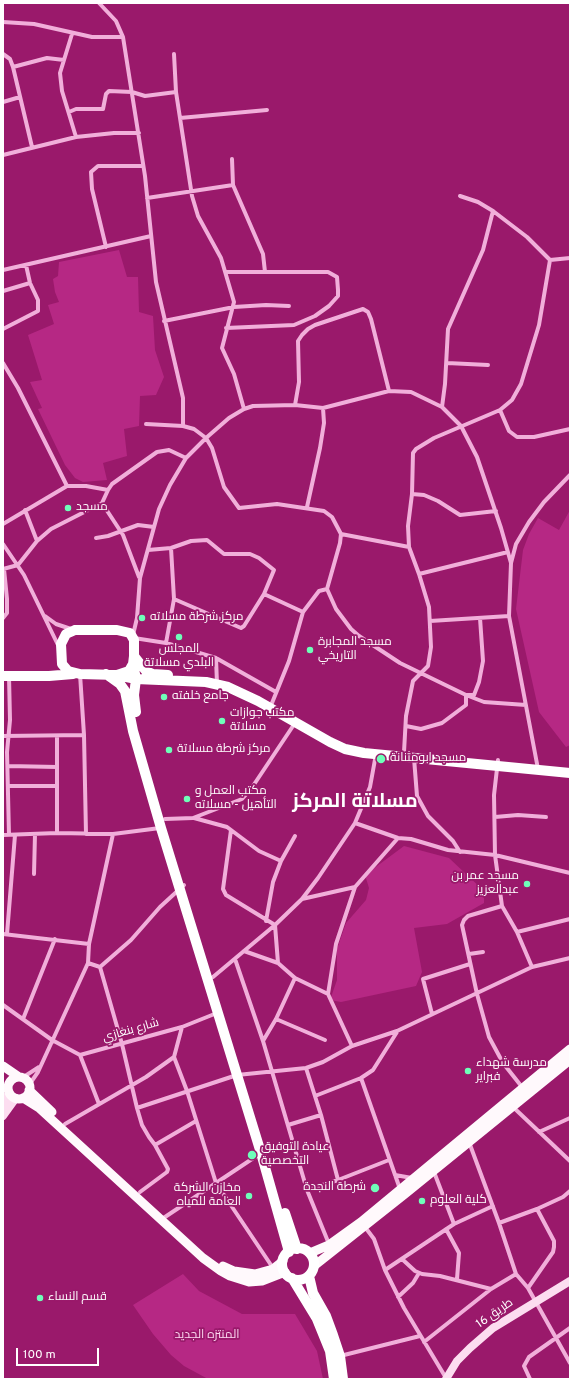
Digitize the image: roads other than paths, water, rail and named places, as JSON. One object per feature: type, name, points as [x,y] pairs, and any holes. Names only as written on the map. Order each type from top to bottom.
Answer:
[{"type":"highway","points":[[50,676],[59,669],[62,664],[61,649],[64,637],[75,630],[122,631],[130,633],[133,637],[133,660],[136,679],[134,695],[138,725],[151,780],[218,1013],[240,1074],[293,1250]]},
{"type":"highway","points":[[117,675],[128,672],[133,660]]},
{"type":"highway","points":[[133,660],[153,674],[236,684],[272,702],[330,742],[345,749],[414,758],[570,767]]},
{"type":"highway","points":[[62,664],[77,674]]},
{"type":"highway","points":[[6,676],[106,674],[136,679],[217,681],[299,722]]},
{"type":"highway","points":[[106,674],[120,684],[125,691],[132,726],[151,780]]},
{"type":"highway","points":[[376,753],[404,752],[497,763]]},
{"type":"highway","points":[[537,766],[570,773]]},
{"type":"highway","points":[[182,886],[213,977],[261,1153],[293,1250]]},
{"type":"highway","points":[[334,1379],[330,1351],[318,1319],[288,1275],[283,1261],[293,1250],[306,1250],[310,1253],[314,1266],[309,1276],[310,1287],[330,1326],[340,1356],[342,1379]]},
{"type":"highway","points":[[288,1275],[298,1280],[309,1276]]},
{"type":"main road","points":[[314,1266],[365,1227],[469,1142],[510,1104],[522,1087],[570,1049]]},
{"type":"main road","points":[[310,1253],[329,1245],[510,1104],[570,1060]]},
{"type":"main road","points":[[3,1066],[21,1077],[25,1093],[40,1108],[140,1192],[163,1218]]},
{"type":"main road","points":[[3,1076],[9,1089]]},
{"type":"main road","points":[[9,1089],[11,1081],[21,1077]]},
{"type":"main road","points":[[9,1089],[25,1093],[65,1124],[79,1141],[163,1218],[190,1242],[220,1264],[234,1271],[255,1274],[273,1269],[283,1261]]},
{"type":"main road","points":[[190,1242],[203,1258],[230,1276],[249,1282],[262,1281],[288,1275]]},
{"type":"street","points":[[100,3],[116,21],[123,37],[139,134],[156,282],[183,398],[183,426]]},
{"type":"street","points":[[3,22],[34,24],[72,34],[92,37],[123,37]]},
{"type":"street","points":[[72,34],[60,73],[68,112],[76,137]]},
{"type":"street","points":[[3,54],[10,59],[13,67],[32,147]]},
{"type":"street","points":[[174,54],[176,92],[192,191],[198,216],[215,246],[226,272],[234,308],[226,328],[222,348],[234,374],[244,409]]},
{"type":"street","points":[[13,67],[47,58],[64,60]]},
{"type":"street","points":[[68,112],[76,109],[101,110],[105,106],[105,97],[108,92],[132,92],[145,96],[176,92]]},
{"type":"street","points":[[3,102],[20,97]]},
{"type":"street","points":[[180,118],[267,110]]},
{"type":"street","points":[[3,155],[76,137],[114,133],[139,134]]},
{"type":"street","points":[[232,159],[232,185],[263,254],[265,272]]},
{"type":"street","points":[[106,248],[92,189],[91,172],[98,166],[143,166]]},
{"type":"street","points":[[147,198],[232,185]]},
{"type":"street","points":[[460,196],[478,202],[493,211],[522,233],[550,260],[570,258]]},
{"type":"street","points":[[442,407],[447,363],[448,329],[483,250],[493,211]]},
{"type":"street","points":[[3,270],[106,248],[151,236]]},
{"type":"street","points":[[404,752],[406,716],[413,681],[428,666],[430,661],[429,607],[409,547],[408,526],[412,494],[412,459],[416,449],[434,438],[500,410],[512,400],[524,373],[539,325],[550,260]]},
{"type":"street","points":[[3,329],[38,311],[38,300],[30,283],[26,265]]},
{"type":"street","points":[[226,272],[315,271],[330,273],[337,278],[338,296],[329,306],[315,316],[294,326],[226,328]]},
{"type":"street","points":[[3,291],[30,283]]},
{"type":"street","points":[[164,321],[234,308],[266,305],[289,306]]},
{"type":"street","points":[[295,405],[299,382],[298,341],[302,335],[315,325],[363,309],[368,312],[371,319],[389,391]]},
{"type":"street","points":[[3,363],[26,403],[67,486]]},
{"type":"street","points":[[447,363],[488,365]]},
{"type":"street","points":[[276,692],[216,658],[166,643],[133,637],[137,618],[140,578],[159,509],[170,484],[186,458],[229,418],[244,409],[266,405],[295,405],[323,408],[389,391],[411,392],[442,407],[461,426],[477,457],[496,511],[511,563]]},
{"type":"street","points":[[307,507],[320,448],[324,423],[323,408]]},
{"type":"street","points":[[500,410],[510,431],[517,437],[534,437],[570,429]]},
{"type":"street","points":[[146,424],[183,426],[194,429],[206,438],[212,448],[224,487],[239,508],[277,504],[307,507],[324,511],[332,517],[341,534],[340,543],[327,589],[334,606],[351,629],[400,663],[466,695],[484,702],[526,705]]},
{"type":"street","points":[[3,618],[7,613],[4,569],[18,565],[37,542],[51,529],[102,503],[112,484],[157,452],[169,450],[186,458]]},
{"type":"street","points":[[537,766],[509,616],[511,563],[516,544],[529,522],[544,502],[570,475]]},
{"type":"street","points":[[3,524],[67,486],[86,486],[108,490]]},
{"type":"street","points":[[412,494],[424,495],[438,501],[460,515],[496,511]]},
{"type":"street","points":[[102,503],[121,532],[140,578]]},
{"type":"street","points":[[25,510],[37,542]]},
{"type":"street","points":[[96,538],[121,532],[126,528],[142,525],[154,527]]},
{"type":"street","points":[[341,534],[409,547]]},
{"type":"street","points":[[148,550],[171,548],[191,541],[207,540],[224,554],[250,554],[259,558],[274,570],[264,594],[244,626],[241,628],[174,599]]},
{"type":"street","points":[[3,544],[18,565],[61,649]]},
{"type":"street","points":[[166,643],[174,599],[171,548]]},
{"type":"street","points":[[419,574],[508,552]]},
{"type":"street","points":[[272,702],[289,661],[303,612],[319,591],[327,589]]},
{"type":"street","points":[[264,594],[303,612]]},
{"type":"street","points":[[44,615],[61,626],[75,630]]},
{"type":"street","points":[[430,621],[509,616]]},
{"type":"street","points":[[466,695],[474,695],[483,667],[480,618]]},
{"type":"street","points":[[216,658],[217,681]]},
{"type":"street","points":[[77,674],[84,735],[86,834]]},
{"type":"street","points":[[6,676],[10,720],[8,835]]},
{"type":"street","points":[[406,726],[422,729],[442,723],[466,705],[466,695]]},
{"type":"street","points":[[3,835],[57,833],[113,834],[193,818],[242,799],[251,788],[289,730],[299,722]]},
{"type":"street","points":[[3,736],[84,735]]},
{"type":"street","points":[[56,736],[57,833]]},
{"type":"street","points":[[213,977],[275,925],[302,899],[318,878],[355,823],[370,787],[376,753]]},
{"type":"street","points":[[414,758],[417,796],[428,816],[453,842],[460,852]]},
{"type":"street","points":[[497,763],[494,795],[495,855],[502,906],[517,932],[532,967]]},
{"type":"street","points":[[8,766],[57,767]]},
{"type":"street","points":[[8,786],[57,786]]},
{"type":"street","points":[[495,817],[518,815],[546,817]]},
{"type":"street","points":[[193,818],[220,825],[231,830],[259,851],[281,861]]},
{"type":"street","points":[[355,823],[398,838],[411,839],[460,852],[495,855],[570,874]]},
{"type":"street","points":[[231,830],[222,889],[226,895],[266,921],[275,925]]},
{"type":"street","points":[[34,874],[35,834]]},
{"type":"street","points":[[3,1116],[25,1093],[39,1067],[88,963],[88,944],[113,834]]},
{"type":"street","points":[[15,835],[5,934],[88,944]]},
{"type":"street","points":[[266,921],[273,882],[281,861],[295,836]]},
{"type":"street","points":[[352,1046],[328,994],[336,944],[355,887],[398,838]]},
{"type":"street","points":[[100,967],[131,940],[182,886]]},
{"type":"street","points":[[302,899],[355,887]]},
{"type":"street","points":[[502,906],[468,916],[462,925],[477,994],[489,1037],[503,1063],[522,1087]]},
{"type":"street","points":[[517,932],[570,919]]},
{"type":"street","points":[[275,925],[278,963]]},
{"type":"street","points":[[23,1019],[55,939]]},
{"type":"street","points":[[244,951],[278,963],[295,978],[328,994]]},
{"type":"street","points":[[469,954],[482,952]]},
{"type":"street","points":[[137,1108],[240,1074],[306,1068],[323,1062],[352,1046],[397,1031],[532,967],[570,958]]},
{"type":"street","points":[[236,959],[263,1041],[307,1190],[329,1245]]},
{"type":"street","points":[[88,963],[100,967]]},
{"type":"street","points":[[432,1014],[423,979],[470,964]]},
{"type":"street","points":[[100,967],[122,1044],[142,1125],[155,1145],[168,1170],[163,1176],[140,1192]]},
{"type":"street","points":[[263,1041],[276,1019],[295,978]]},
{"type":"street","points":[[3,1005],[52,1040],[80,1055],[99,1104]]},
{"type":"street","name":"شارع بنغازي","points":[[80,1055],[182,1027],[218,1013]]},
{"type":"street","points":[[276,1019],[325,1040]]},
{"type":"street","points":[[182,1027],[174,1057],[187,1091],[216,1183],[273,1269]]},
{"type":"street","points":[[315,1096],[362,1078],[376,1067],[397,1031]]},
{"type":"street","points":[[65,1124],[131,1085],[174,1057]]},
{"type":"street","points":[[21,1077],[39,1067]]},
{"type":"street","points":[[306,1068],[321,1115],[338,1180]]},
{"type":"street","points":[[362,1078],[388,1160],[400,1190]]},
{"type":"street","points":[[3,1107],[9,1089]]},
{"type":"street","points":[[510,1104],[570,1161]]},
{"type":"street","points":[[288,1125],[321,1115]]},
{"type":"street","points":[[539,1132],[570,1118]]},
{"type":"street","points":[[155,1145],[196,1121]]},
{"type":"street","points":[[469,1142],[516,1274],[528,1288],[570,1363]]},
{"type":"street","points":[[163,1218],[261,1153]]},
{"type":"street","points":[[307,1190],[338,1180],[388,1160]]},
{"type":"street","points":[[433,1171],[454,1224]]},
{"type":"street","points":[[395,1175],[414,1178]]},
{"type":"street","points":[[499,1223],[537,1209],[563,1197],[570,1191]]},
{"type":"street","points":[[385,1270],[454,1224],[493,1206]]},
{"type":"street","points":[[528,1288],[553,1252],[554,1247],[554,1241],[537,1209]]},
{"type":"street","points":[[365,1227],[380,1252],[385,1270],[398,1297],[446,1379]]},
{"type":"street","points":[[446,1229],[459,1253],[457,1280]]},
{"type":"street","points":[[402,1259],[419,1273],[457,1280],[491,1290]]},
{"type":"street","points":[[398,1297],[413,1283],[419,1273]]},
{"type":"street","points":[[424,1342],[491,1290],[516,1274]]},
{"type":"street","name":"طريق 16","points":[[446,1379],[457,1361],[493,1328],[570,1281]]},
{"type":"street","points":[[530,1379],[526,1371],[526,1361],[529,1357],[570,1328]]},
{"type":"street","points":[[340,1356],[420,1336]]},
{"type":"place","name":"مسجد","points":[[68,508]]},
{"type":"place","name":"مركز شرطة مسلاته","points":[[142,618]]},
{"type":"place","name":"المجلس البلدي مسلاتة","points":[[179,637]]},
{"type":"place","name":"مسجد المجابرة التاريخي","points":[[310,650]]},
{"type":"place","name":"جامع خلفته","points":[[164,697]]},
{"type":"place","name":"مكتب جوازات مسلاتة","points":[[222,721]]},
{"type":"place","name":"مركز شرطة مسلاتة","points":[[169,750]]},
{"type":"place","name":"مسجد ابومثنانة","points":[[381,759]]},
{"type":"place","name":"مكتب العمل و التأهيل - مسلاته","points":[[187,799]]},
{"type":"place","name":"مسجد عمر بن عبدالعزيز","points":[[527,884]]},
{"type":"place","name":"مدرسة شهداء فبراير","points":[[468,1071]]},
{"type":"place","name":"عيادة التوفيق التخصصية","points":[[252,1155]]},
{"type":"place","name":"شرطة النجدة","points":[[375,1188]]},
{"type":"place","name":"مخازن الشركة العامة للمياه","points":[[249,1196]]},
{"type":"place","name":"كلية العلوم","points":[[422,1201]]},
{"type":"place","name":"قسم النساء","points":[[40,1298]]},
{"type":"district","name":"مسلاتة المركز","points":[[355,803]]},
{"type":"park label","name":"المنتزه الجديد","points":[[207,1336]]}]
